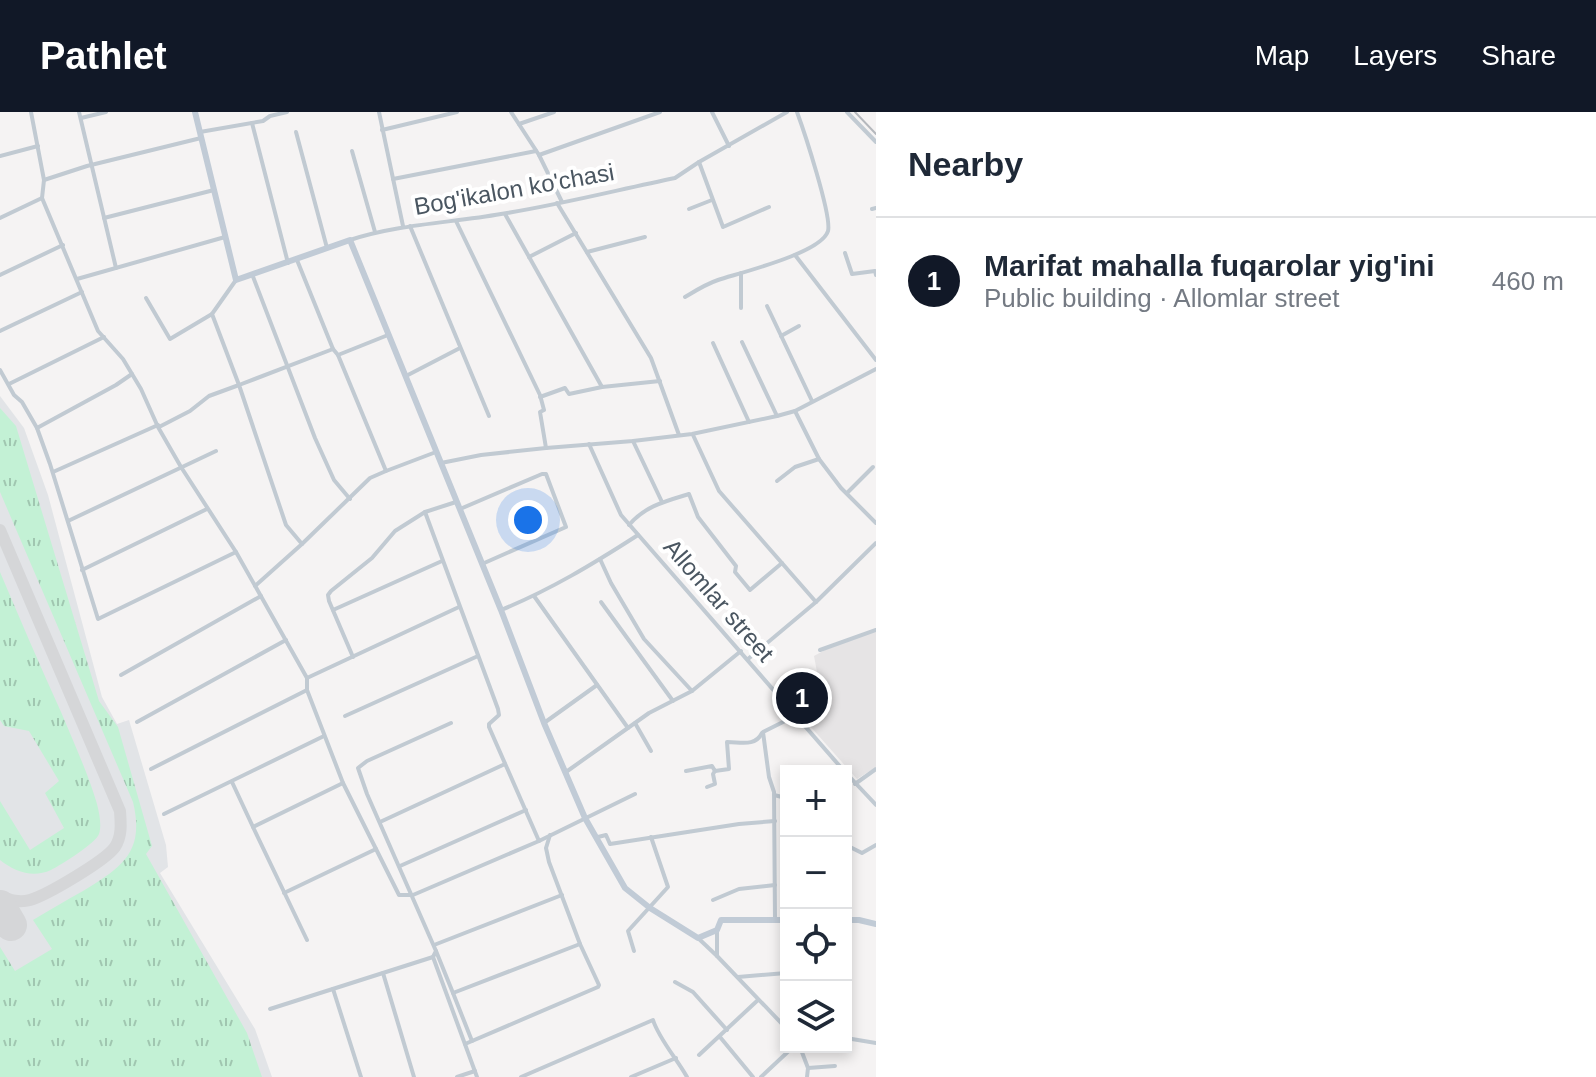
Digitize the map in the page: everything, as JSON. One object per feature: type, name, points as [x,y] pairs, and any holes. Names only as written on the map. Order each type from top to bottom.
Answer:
[{"type":"street","points":[[31,112],[44,180],[42,198],[98,331],[123,359],[181,467],[236,552],[307,678],[307,690],[343,783],[399,895],[413,895],[539,841],[635,794]]},
{"type":"street","points":[[106,112],[80,115],[116,268]]},
{"type":"street","points":[[146,298],[170,339],[212,314],[236,280],[195,112]]},
{"type":"street","points":[[44,180],[287,112]]},
{"type":"street","points":[[379,112],[406,226],[489,416]]},
{"type":"street","points":[[382,130],[457,112]]},
{"type":"street","points":[[511,112],[537,153],[576,233],[651,358],[679,435]]},
{"type":"street","points":[[519,124],[554,112]]},
{"type":"street","points":[[393,179],[537,153],[657,112]]},
{"type":"street","points":[[712,112],[729,146]]},
{"type":"street","name":"Bog'ikalon ko'chasi","points":[[236,280],[375,232],[505,214],[675,178],[787,112]]},
{"type":"street","points":[[685,297],[714,281],[795,255],[824,237],[828,230],[827,219],[797,112]]},
{"type":"street","points":[[847,112],[876,142]]},
{"type":"street","points":[[252,123],[288,263]]},
{"type":"street","points":[[296,132],[327,248]]},
{"type":"street","points":[[0,156],[38,146]]},
{"type":"street","points":[[352,151],[375,232]]},
{"type":"street","points":[[699,162],[723,227],[769,207]]},
{"type":"street","points":[[104,218],[214,190]]},
{"type":"street","points":[[0,218],[42,198]]},
{"type":"street","points":[[689,209],[712,200]]},
{"type":"street","points":[[505,214],[602,387]]},
{"type":"street","points":[[456,221],[540,397],[544,410],[540,412],[546,448]]},
{"type":"street","points":[[529,257],[576,233]]},
{"type":"street","points":[[76,279],[225,237]]},
{"type":"street","points":[[587,252],[645,237]]},
{"type":"street","points":[[350,240],[564,773],[585,818],[625,888],[698,938],[780,1022]]},
{"type":"street","points":[[0,275],[63,245]]},
{"type":"street","points":[[845,253],[852,274],[875,271],[876,275]]},
{"type":"street","points":[[795,255],[876,360]]},
{"type":"street","points":[[297,260],[386,471]]},
{"type":"street","points":[[741,273],[741,308]]},
{"type":"street","points":[[252,274],[315,438],[334,480],[350,499]]},
{"type":"street","points":[[0,331],[82,292]]},
{"type":"street","points":[[767,306],[812,401]]},
{"type":"street","points":[[212,314],[286,525],[302,544]]},
{"type":"street","points":[[781,336],[799,326]]},
{"type":"street","points":[[338,355],[388,335]]},
{"type":"street","points":[[8,384],[104,337]]},
{"type":"street","points":[[742,342],[777,416]]},
{"type":"street","points":[[713,343],[749,422]]},
{"type":"street","points":[[406,376],[460,348]]},
{"type":"street","points":[[53,472],[159,427],[190,411],[209,396],[333,349]]},
{"type":"street","points":[[441,463],[481,455],[692,434],[777,416],[795,411],[876,369]]},
{"type":"street","points":[[0,370],[37,428],[98,619],[236,552]]},
{"type":"street","points":[[37,428],[132,374]]},
{"type":"street","points":[[540,397],[565,388],[569,394],[660,381]]},
{"type":"street","points":[[795,411],[819,459],[876,523]]},
{"type":"street","points":[[692,434],[719,491],[816,602]]},
{"type":"street","points":[[633,441],[662,502]]},
{"type":"street","name":"Allomlar street","points":[[589,444],[621,515],[839,765]]},
{"type":"street","points":[[68,521],[216,451]]},
{"type":"street","points":[[255,586],[370,478],[437,452]]},
{"type":"street","points":[[777,481],[795,467],[819,459]]},
{"type":"street","points":[[847,493],[873,467]]},
{"type":"street","points":[[353,657],[328,595],[331,591],[372,558],[395,531],[425,512],[458,505],[546,474],[566,527],[482,564]]},
{"type":"street","points":[[629,525],[638,513],[689,494],[698,517],[736,566],[735,572],[750,590],[782,563]]},
{"type":"street","points":[[82,570],[207,509]]},
{"type":"street","points":[[425,512],[499,715],[489,727],[539,841]]},
{"type":"street","points":[[501,610],[568,579],[638,535]]},
{"type":"street","points":[[748,659],[816,602],[876,543]]},
{"type":"street","points":[[600,559],[644,639],[692,691]]},
{"type":"street","points":[[333,610],[442,561]]},
{"type":"street","points":[[121,675],[261,596]]},
{"type":"street","points":[[534,596],[628,728]]},
{"type":"street","points":[[601,602],[673,701]]},
{"type":"street","points":[[307,678],[459,607]]},
{"type":"street","points":[[820,650],[876,630]]},
{"type":"street","points":[[137,722],[286,640]]},
{"type":"street","points":[[564,773],[635,723],[692,691],[741,651]]},
{"type":"street","points":[[345,716],[478,656]]},
{"type":"street","points":[[544,723],[597,684]]},
{"type":"street","points":[[151,769],[307,690]]},
{"type":"street","points":[[715,771],[729,769],[727,742],[752,743],[763,732],[796,715]]},
{"type":"street","points":[[451,723],[358,768],[472,1041]]},
{"type":"street","points":[[635,723],[651,751]]},
{"type":"street","points":[[763,732],[774,795],[775,920]]},
{"type":"street","points":[[164,814],[324,736]]},
{"type":"street","points":[[379,822],[505,764]]},
{"type":"street","points":[[686,771],[712,766],[715,784],[707,787]]},
{"type":"street","points":[[855,784],[876,769]]},
{"type":"street","name":"Allomlar street","points":[[852,780],[876,805]]},
{"type":"street","points":[[231,781],[307,940]]},
{"type":"street","points":[[253,827],[343,783]]},
{"type":"street","points":[[774,795],[780,796]]},
{"type":"street","points":[[399,866],[526,810]]},
{"type":"street","points":[[596,837],[606,835],[610,844],[775,821]]},
{"type":"street","points":[[465,1044],[599,985],[549,862],[546,848],[550,835]]},
{"type":"street","points":[[634,951],[628,931],[668,887],[651,837]]},
{"type":"street","points":[[852,848],[862,853],[876,845]]},
{"type":"street","points":[[284,893],[376,849]]},
{"type":"street","points":[[713,900],[739,889],[775,885]]},
{"type":"street","points":[[435,948],[562,895]]},
{"type":"street","points":[[717,956],[717,930],[721,920],[780,920]]},
{"type":"street","points":[[852,920],[876,924]]},
{"type":"street","points":[[698,938],[717,930]]},
{"type":"street","points":[[453,993],[580,944]]},
{"type":"street","points":[[435,948],[433,957],[476,1074],[457,1077]]},
{"type":"street","points":[[270,1009],[433,957]]},
{"type":"street","points":[[383,973],[414,1077]]},
{"type":"street","points":[[738,977],[780,974]]},
{"type":"street","points":[[675,982],[693,992],[727,1030]]},
{"type":"street","points":[[333,989],[361,1077]]},
{"type":"street","points":[[699,1055],[758,1000]]},
{"type":"street","points":[[521,1077],[653,1020],[658,1035],[667,1043],[687,1077]]},
{"type":"street","points":[[720,1037],[753,1077]]},
{"type":"street","points":[[852,1039],[876,1043]]},
{"type":"street","points":[[761,1077],[787,1053]]},
{"type":"street","points":[[802,1053],[808,1068],[807,1077]]},
{"type":"street","points":[[631,1077],[676,1058]]},
{"type":"street","points":[[808,1068],[835,1066]]},
{"type":"shaded area","points":[[0,396],[24,428],[48,495],[102,697],[117,724],[129,720],[166,845],[168,867],[160,873],[255,1029],[272,1077],[0,1077]]},
{"type":"shaded area","points":[[876,631],[876,767],[857,779],[852,773],[852,765],[845,765],[790,701],[817,672],[814,656]]},
{"type":"green space","points":[[0,408],[16,426],[99,701],[118,727],[152,846],[146,854],[247,1033],[262,1077],[0,1077],[0,947],[15,971],[52,949],[33,920],[97,882],[119,865],[133,846],[136,819],[133,802],[0,492]]},
{"type":"green space","points":[[0,572],[80,757],[100,819],[99,834],[92,843],[56,867],[38,874],[18,871],[0,860],[0,801],[30,850],[64,828],[45,793],[59,781],[29,731],[4,726],[0,720]]},
{"type":"taxiway","points":[[0,530],[120,811],[121,825],[115,847],[75,877],[30,900],[15,901],[0,896]]},
{"type":"runway","points":[[0,906],[11,925]]},
{"type":"railway","points":[[855,112],[876,134]]},
{"type":"place","name":"Marifat mahalla fuqarolar yig'ini","points":[[802,698]]}]
